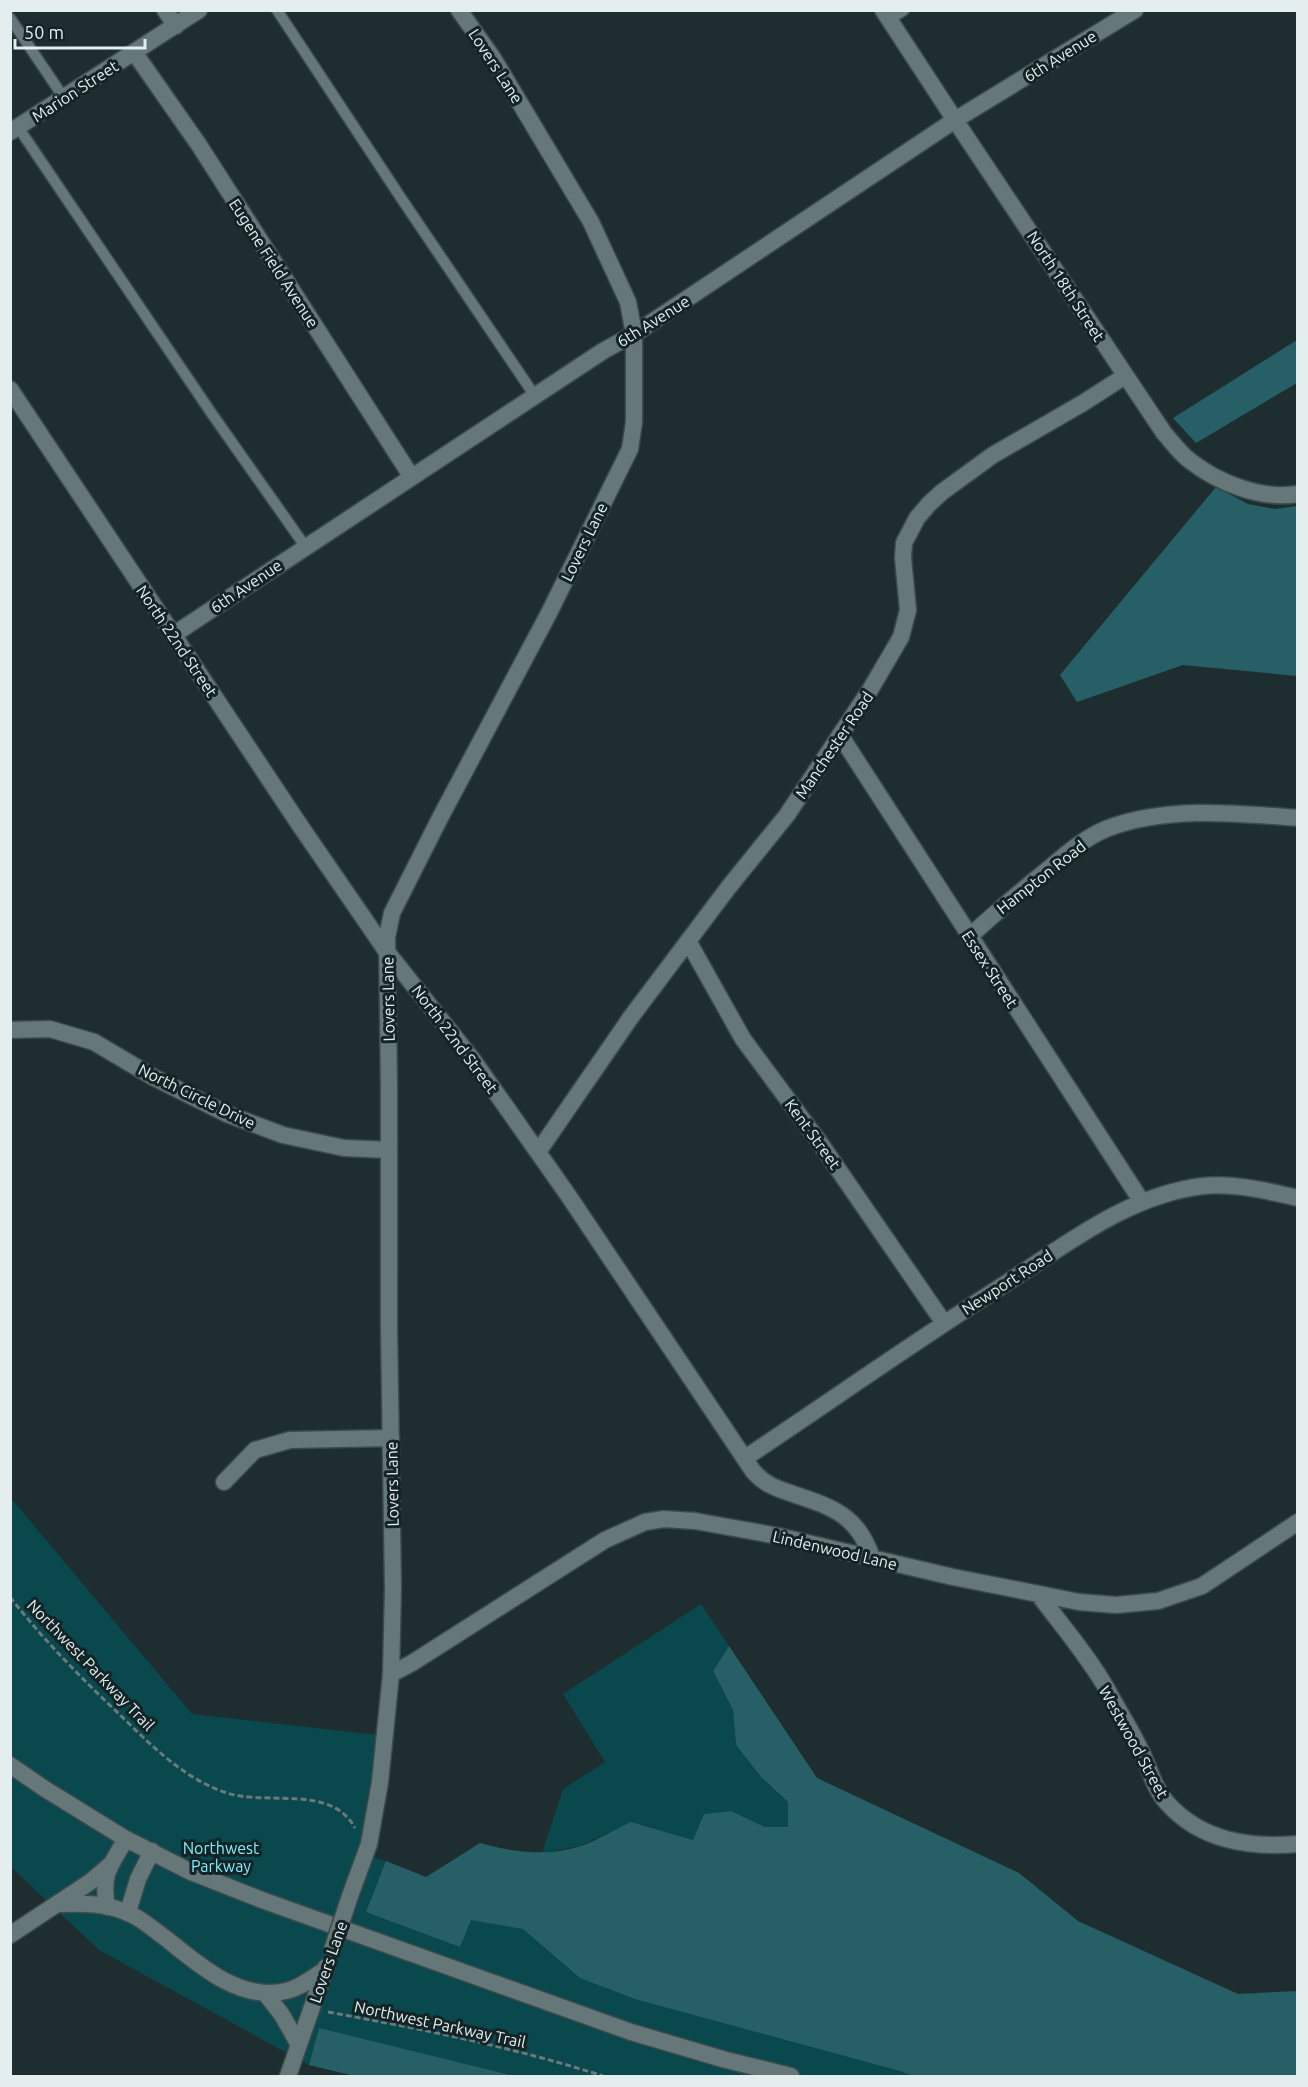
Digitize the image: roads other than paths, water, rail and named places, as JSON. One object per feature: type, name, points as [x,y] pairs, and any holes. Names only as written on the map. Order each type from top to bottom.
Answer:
[{"type":"street","points":[[165,10],[176,26]]},
{"type":"street","name":"Marion Street","points":[[14,130],[200,10]]},
{"type":"street","name":"Lovers Lane","points":[[288,2076],[369,1844],[380,1782],[391,1674],[393,1588],[388,1329],[387,937],[392,913],[549,613],[630,449],[634,422],[634,334],[628,302],[591,222],[493,58],[459,10]]},
{"type":"street","name":"6th Avenue","points":[[173,635],[411,476],[603,351],[634,334],[956,120],[1135,10]]},
{"type":"street","name":"North 18th Street","points":[[886,15],[1164,433],[1188,459],[1212,476],[1254,492],[1284,496],[1298,494]]},
{"type":"street","name":"Eugene Field Avenue","points":[[134,52],[199,145],[411,476]]},
{"type":"street","name":"Manchester Road","points":[[538,1152],[631,1017],[728,888],[787,815],[870,690],[901,637],[908,610],[903,558],[904,543],[917,518],[942,492],[993,455],[1125,376]]},
{"type":"street","name":"North 22nd Street","points":[[10,389],[387,952],[473,1060],[745,1458],[763,1482],[833,1508],[847,1516],[857,1527],[872,1558]]},
{"type":"street","name":"Essex Street","points":[[840,735],[1142,1202]]},
{"type":"street","name":"Hampton Road","points":[[969,937],[993,914],[1075,848],[1106,829],[1148,819],[1196,812],[1298,818]]},
{"type":"street","name":"Kent Street","points":[[688,941],[743,1039],[820,1143],[944,1323]]},
{"type":"street","name":"North Circle Drive","points":[[10,1030],[50,1029],[94,1042],[153,1077],[216,1108],[283,1135],[344,1148],[389,1150]]},
{"type":"street","name":"Newport Road","points":[[745,1458],[944,1323],[1092,1228],[1142,1202],[1164,1195],[1213,1186],[1231,1186],[1298,1198]]},
{"type":"street","points":[[224,1482],[255,1450],[290,1440],[391,1438]]},
{"type":"street","name":"Lindenwood Lane","points":[[391,1674],[412,1663],[604,1540],[645,1521],[664,1519],[695,1521],[778,1536],[1079,1602],[1116,1605],[1158,1601],[1202,1586],[1298,1522]]},
{"type":"street","name":"Westwood Street","points":[[1040,1594],[1105,1686],[1140,1748],[1157,1788],[1167,1803],[1191,1824],[1211,1835],[1244,1844],[1298,1844]]},
{"type":"street","points":[[10,1765],[126,1839],[191,1872],[262,1900],[632,2032],[726,2060],[791,2076]]},
{"type":"street","points":[[107,1907],[103,1888],[110,1865],[126,1839]]},
{"type":"street","points":[[128,1912],[138,1879],[152,1851]]},
{"type":"street","points":[[10,1935],[90,1882],[110,1865]]},
{"type":"street","points":[[58,1904],[85,1903],[128,1912],[196,1962],[223,1980],[243,1989],[265,1993],[291,1990],[326,1969]]},
{"type":"street","points":[[265,1993],[282,2015],[299,2045]]},
{"type":"lane","points":[[277,10],[535,396]]},
{"type":"lane","points":[[886,15],[904,10]]},
{"type":"lane","points":[[10,18],[64,98]]},
{"type":"lane","points":[[14,130],[305,546]]},
{"type":"park label","name":"Northwest Parkway","points":[[221,1857]]}]
